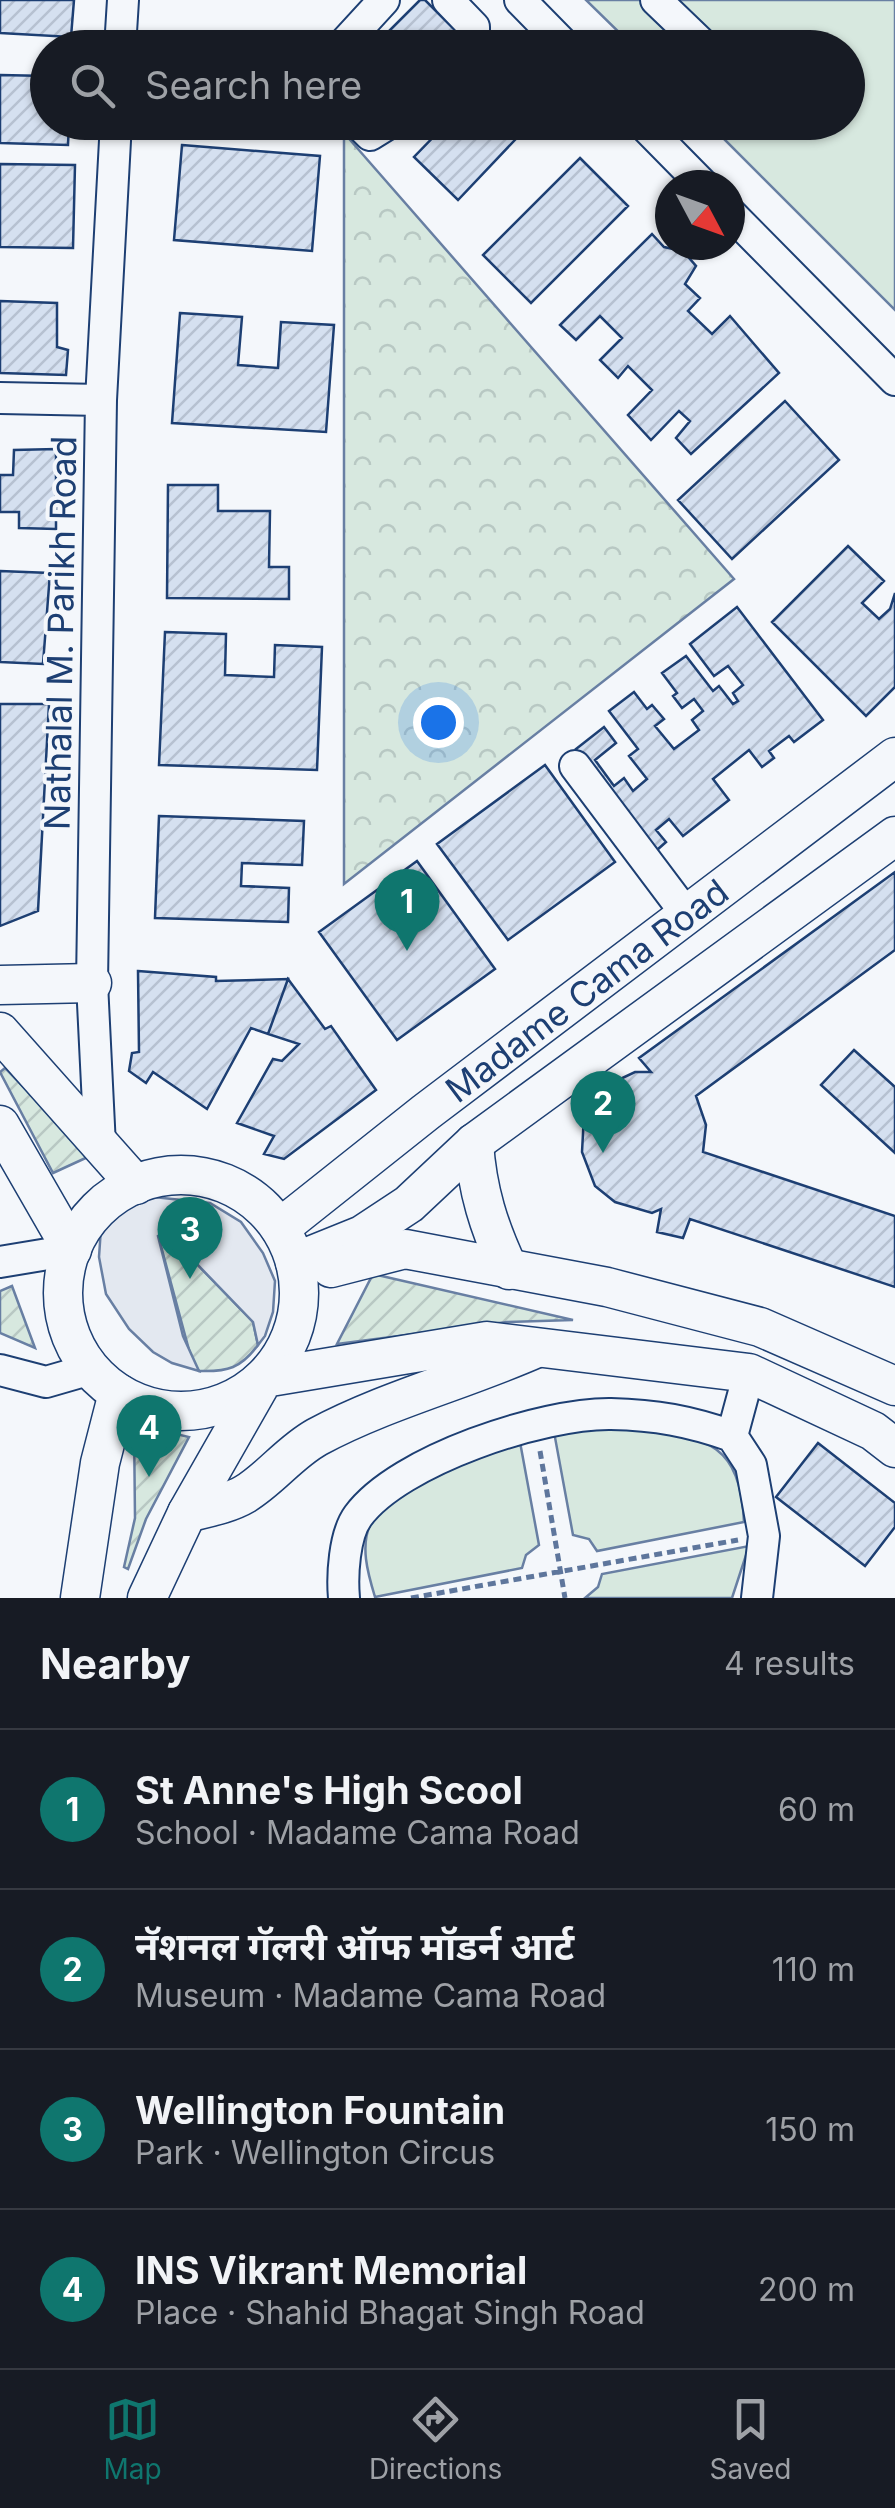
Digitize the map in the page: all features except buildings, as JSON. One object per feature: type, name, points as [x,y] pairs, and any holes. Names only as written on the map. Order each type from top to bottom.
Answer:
[{"type":"main road","name":"Madame Cama Road","points":[[291,1256],[426,1112],[895,757]]},
{"type":"main road","name":"Madame Cama Road","points":[[291,1256],[362,1235],[409,1204],[474,1143],[895,836]]},
{"type":"main road","points":[[0,985],[92,983]]},
{"type":"main road","points":[[0,1032],[136,1184]]},
{"type":"main road","points":[[0,1124],[72,1250]]},
{"type":"main road","points":[[474,1143],[476,1175],[487,1222],[508,1270]]},
{"type":"main road","points":[[147,1598],[187,1513],[264,1378],[286,1348],[298,1314],[291,1256],[267,1210],[237,1188],[202,1176],[166,1175],[136,1184],[97,1210],[72,1250],[63,1284],[66,1324],[84,1362],[104,1381],[150,1408],[190,1412],[230,1402],[264,1378],[486,1341],[749,1373],[873,1431],[895,1448]]},
{"type":"main road","points":[[291,1256],[405,1248],[606,1287],[760,1327],[895,1386]]},
{"type":"main road","points":[[187,1513],[247,1493],[316,1438],[537,1348]]},
{"type":"main road","points":[[80,1598],[100,1463],[104,1381]]},
{"type":"street","points":[[121,30],[123,0]]},
{"type":"street","points":[[356,30],[384,0]]},
{"type":"street","points":[[448,0],[474,30]]},
{"type":"street","points":[[520,0],[549,30]]},
{"type":"street","points":[[656,0],[687,30]]},
{"type":"street","name":"Nathalal M. Parikh Road","points":[[100,1146],[92,983],[101,400],[115,140]]},
{"type":"street","points":[[659,140],[688,170]]},
{"type":"street","points":[[745,228],[895,380]]},
{"type":"street","points":[[0,398],[101,400]]},
{"type":"street","points":[[575,766],[687,914]]},
{"type":"street","points":[[0,1262],[72,1250]]},
{"type":"street","points":[[0,1370],[46,1382],[104,1381]]},
{"type":"street","points":[[732,1436],[749,1373]]},
{"type":"street","points":[[344,1598],[342,1571],[356,1517],[397,1481],[455,1451],[536,1424],[606,1414],[682,1419],[732,1436],[751,1465],[764,1536],[756,1596]]},
{"type":"path","points":[[536,1424],[564,1598]]},
{"type":"path","points":[[411,1598],[764,1536]]},
{"type":"green space","points":[[586,0],[895,0],[895,310],[725,140],[865,140],[865,30],[617,30]]},
{"type":"green space","points":[[344,140],[350,140],[734,579],[344,884]]},
{"type":"green space","points":[[5,1068],[90,1156],[53,1173],[0,1072]]},
{"type":"green space","points":[[165,1231],[253,1322],[258,1345],[240,1364],[218,1371],[199,1371],[192,1361],[158,1235]]},
{"type":"green space","points":[[373,1274],[573,1320],[507,1322],[337,1344]]},
{"type":"green space","points":[[12,1286],[35,1348],[0,1333],[0,1291]]},
{"type":"green space","points":[[134,1424],[189,1437],[146,1519],[128,1569],[124,1567],[135,1518]]},
{"type":"green space","points":[[627,1426],[675,1434],[711,1446],[734,1472],[744,1522],[597,1551],[589,1539],[573,1535],[554,1432]]},
{"type":"green space","points":[[520,1442],[539,1545],[526,1555],[522,1568],[375,1597],[365,1549],[368,1530],[384,1506],[439,1472]]},
{"type":"green space","points":[[749,1546],[732,1598],[585,1598],[598,1587],[602,1574]]},
{"type":"shaded area","points":[[144,1196],[210,1203],[241,1222],[263,1253],[275,1281],[273,1312],[258,1345],[253,1322],[165,1231],[158,1236],[183,1336],[199,1371],[153,1352],[129,1329],[106,1294],[99,1257],[101,1228],[121,1205]]},
{"type":"place","name":"St Anne's High Scool","points":[[407,951]]},
{"type":"place","name":"नॅशनल गॅलरी ऑफ मॉडर्न आर्ट","points":[[603,1153]]},
{"type":"place","name":"Wellington Fountain","points":[[190,1279]]},
{"type":"place","name":"INS Vikrant Memorial","points":[[149,1477]]}]
